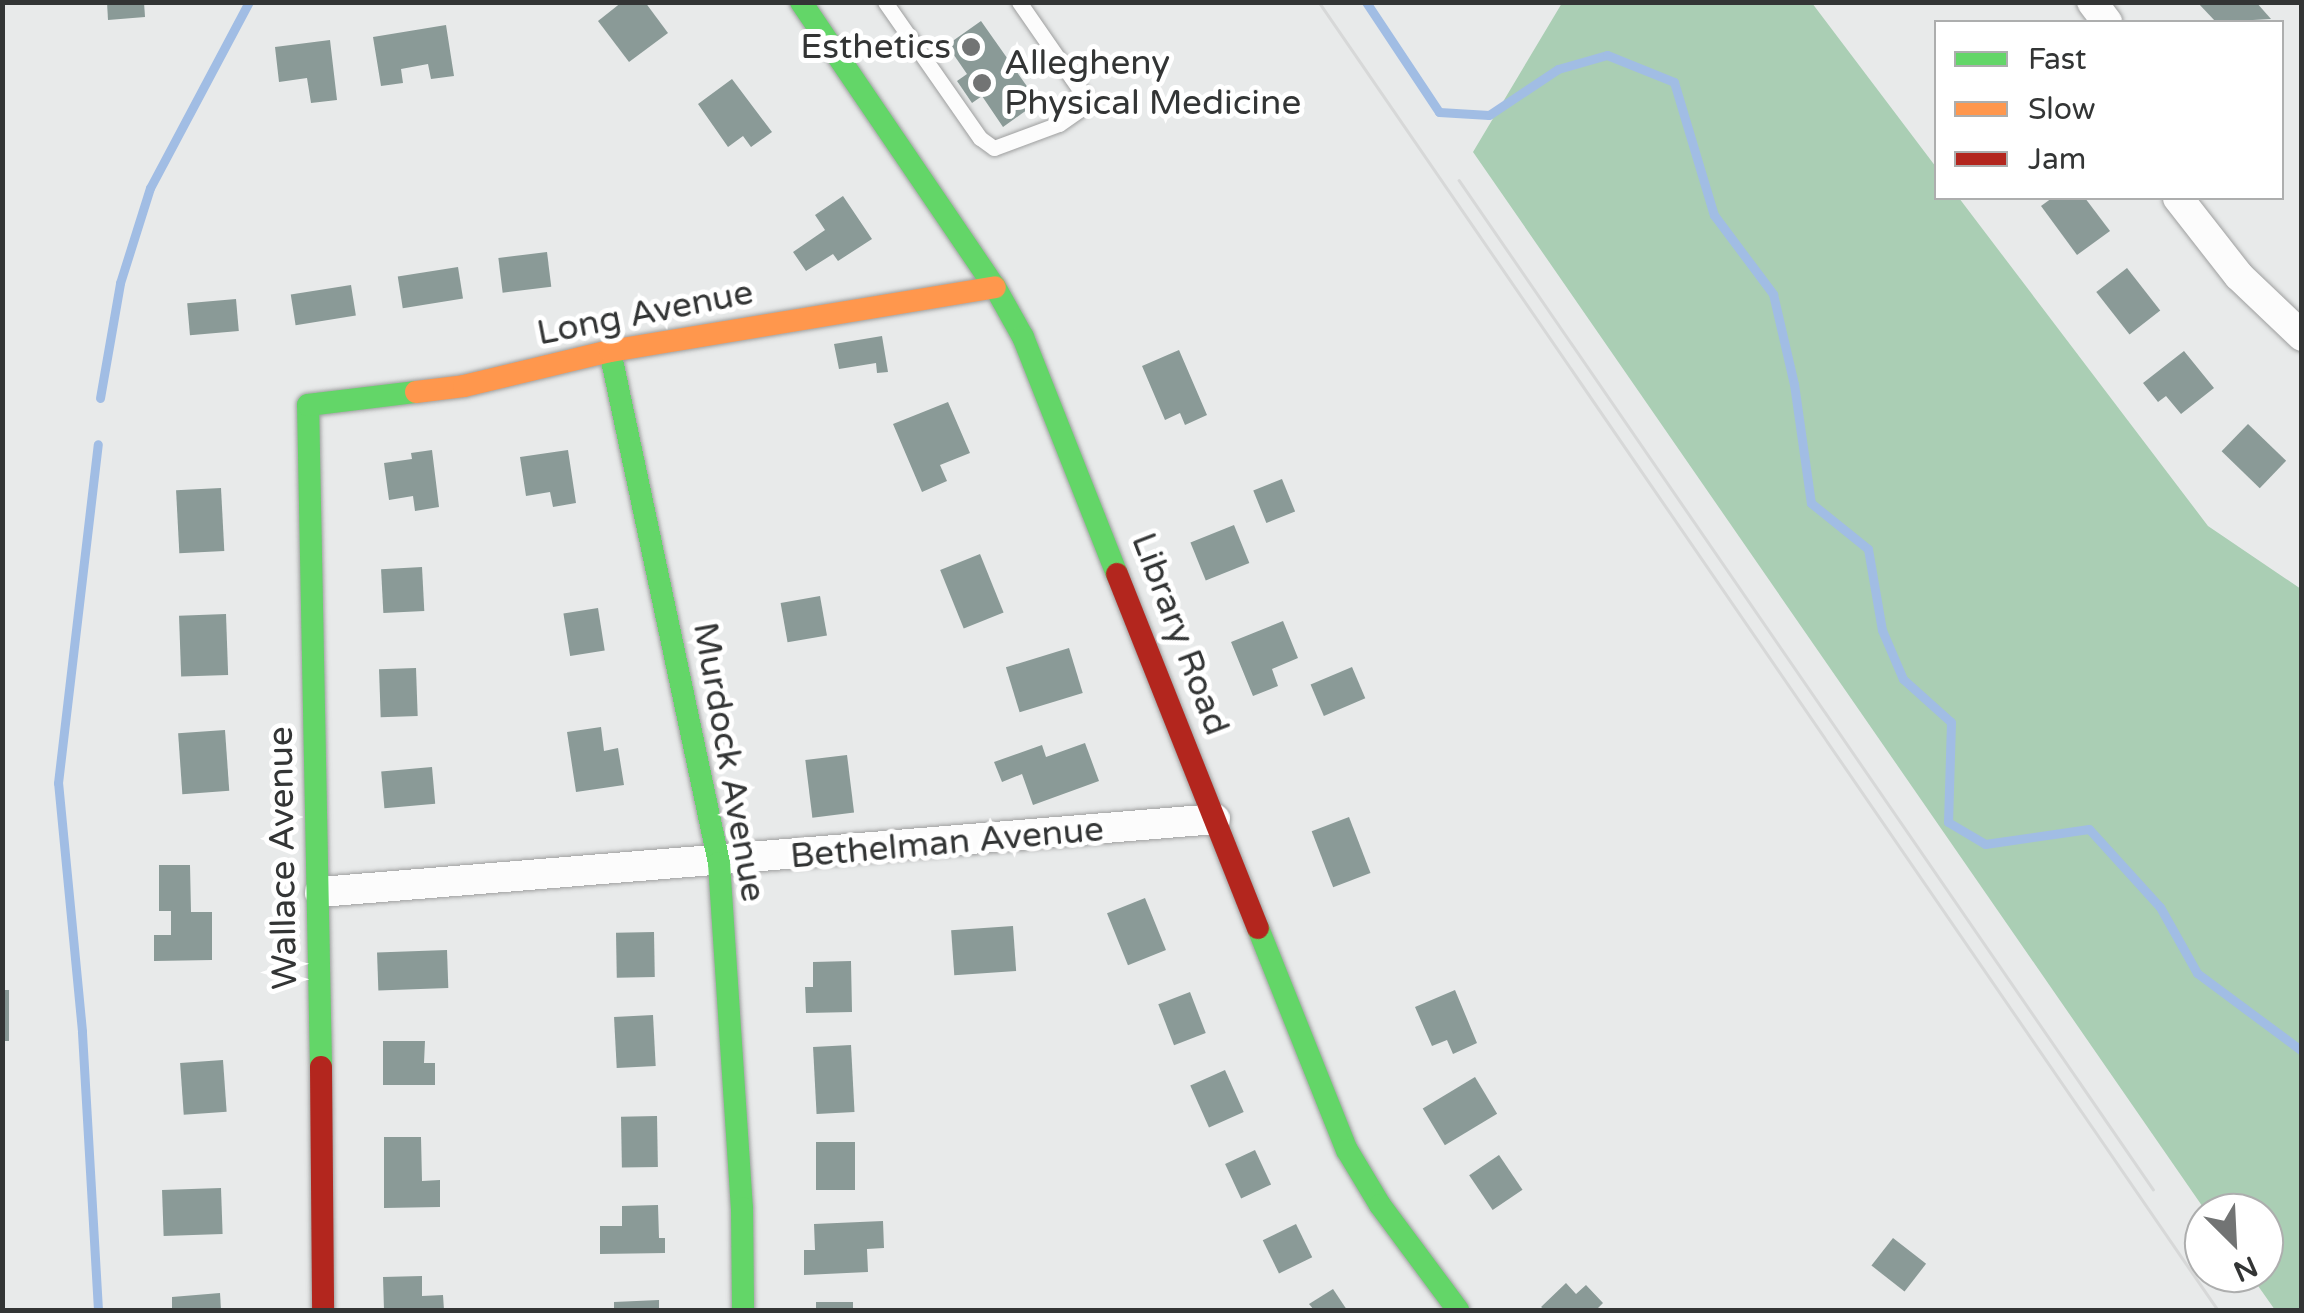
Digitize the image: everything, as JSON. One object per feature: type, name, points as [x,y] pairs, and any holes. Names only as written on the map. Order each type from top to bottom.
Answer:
[{"type":"street","name":"Library Road","points":[[801,2],[994,287],[1049,395],[1347,1150],[1407,1245],[1458,1310]]},
{"type":"street","points":[[2180,200],[2239,276],[2302,336]]},
{"type":"street","name":"Long Avenue","points":[[308,405],[464,386],[610,351],[994,287]]},
{"type":"street","name":"Murdock Avenue","points":[[610,351],[719,863],[742,1208],[743,1310]]},
{"type":"street","name":"Wallace Avenue","points":[[308,405],[320,892],[322,1310]]},
{"type":"street","name":"Bethelman Avenue","points":[[320,892],[719,863],[1215,819]]},
{"type":"lane","points":[[885,2],[980,138],[994,148],[1059,124],[1089,103],[1019,2]]},
{"type":"green space","points":[[1562,3],[1812,3],[1934,164],[1934,200],[1961,200],[2208,526],[2301,589],[2301,1310],[2275,1310],[2263,1293],[2284,1293],[2284,1193],[2193,1193],[1473,152]]},
{"type":"building","points":[[107,2],[144,2],[145,17],[108,20]]},
{"type":"building","points":[[622,2],[645,2],[668,33],[629,62],[598,21]]},
{"type":"building","points":[[2197,2],[2256,2],[2271,19],[2253,20],[2214,20]]},
{"type":"building","points":[[981,21],[1038,102],[1003,127],[982,96],[972,103],[957,81],[967,74],[947,45]]},
{"type":"building","points":[[446,25],[454,76],[431,79],[428,64],[401,69],[403,83],[381,86],[373,37]]},
{"type":"building","points":[[330,40],[337,100],[311,103],[307,78],[279,82],[275,47]]},
{"type":"building","points":[[732,79],[772,132],[751,147],[743,136],[728,147],[698,104]]},
{"type":"building","points":[[843,196],[872,239],[838,261],[833,254],[806,271],[793,252],[825,230],[815,215]]},
{"type":"building","points":[[2049,200],[2087,200],[2110,231],[2077,255],[2041,206]]},
{"type":"building","points":[[547,252],[551,287],[503,293],[498,258]]},
{"type":"building","points":[[458,267],[463,299],[403,308],[398,277]]},
{"type":"building","points":[[2127,268],[2160,311],[2130,335],[2096,292]]},
{"type":"building","points":[[351,285],[356,316],[296,325],[291,295]]},
{"type":"building","points":[[236,299],[239,331],[190,335],[187,303]]},
{"type":"building","points":[[882,336],[888,372],[877,373],[876,363],[839,369],[834,344]]},
{"type":"building","points":[[1179,350],[1207,415],[1185,425],[1180,413],[1165,420],[1142,366]]},
{"type":"building","points":[[2184,351],[2214,388],[2181,414],[2166,396],[2158,402],[2143,383]]},
{"type":"building","points":[[948,402],[970,453],[940,465],[947,481],[922,492],[893,424]]},
{"type":"building","points":[[2248,424],[2286,461],[2260,488],[2222,451]]},
{"type":"building","points":[[432,450],[439,507],[415,511],[413,496],[389,500],[384,463],[412,459],[411,453]]},
{"type":"building","points":[[568,450],[576,503],[553,507],[550,492],[526,496],[520,457]]},
{"type":"building","points":[[1282,479],[1295,511],[1266,523],[1253,491]]},
{"type":"building","points":[[221,488],[224,551],[179,553],[176,490]]},
{"type":"building","points":[[1234,525],[1249,563],[1206,581],[1190,543]]},
{"type":"building","points":[[980,554],[1004,612],[964,629],[940,570]]},
{"type":"building","points":[[422,567],[424,611],[383,613],[381,569]]},
{"type":"building","points":[[820,596],[827,635],[788,642],[781,603]]},
{"type":"building","points":[[598,608],[605,650],[570,656],[563,613]]},
{"type":"building","points":[[226,614],[228,675],[181,677],[179,616]]},
{"type":"building","points":[[1283,621],[1298,658],[1272,669],[1278,686],[1253,696],[1231,642]]},
{"type":"building","points":[[1069,648],[1083,693],[1020,712],[1006,667]]},
{"type":"building","points":[[1352,667],[1365,698],[1324,716],[1311,685]]},
{"type":"building","points":[[416,668],[418,716],[381,717],[379,669]]},
{"type":"building","points":[[601,727],[604,751],[618,748],[624,785],[576,792],[567,732]]},
{"type":"building","points":[[225,730],[229,791],[182,794],[178,733]]},
{"type":"building","points":[[1085,743],[1099,781],[1033,805],[1022,774],[1002,782],[994,762],[1042,745],[1046,757]]},
{"type":"building","points":[[847,755],[854,813],[812,818],[805,760]]},
{"type":"building","points":[[432,767],[435,804],[384,808],[381,771]]},
{"type":"building","points":[[1349,817],[1371,873],[1333,887],[1312,831]]},
{"type":"building","points":[[159,865],[190,865],[191,912],[212,912],[212,960],[154,961],[154,935],[171,935],[171,911],[159,911]]},
{"type":"building","points":[[1145,898],[1166,950],[1128,965],[1107,913]]},
{"type":"building","points":[[1013,926],[1016,971],[954,975],[951,930]]},
{"type":"building","points":[[654,932],[655,977],[617,978],[616,933]]},
{"type":"building","points":[[447,950],[448,988],[378,990],[377,952]]},
{"type":"building","points":[[851,961],[852,1012],[806,1013],[805,987],[813,987],[813,962]]},
{"type":"building","points":[[2,990],[9,990],[9,1041],[2,1041]]},
{"type":"building","points":[[1455,990],[1477,1043],[1453,1054],[1447,1040],[1432,1046],[1415,1007]]},
{"type":"building","points":[[1190,992],[1206,1033],[1174,1045],[1158,1004]]},
{"type":"building","points":[[653,1015],[656,1066],[617,1068],[614,1017]]},
{"type":"building","points":[[383,1041],[425,1041],[424,1063],[435,1063],[435,1085],[383,1085]]},
{"type":"building","points":[[851,1045],[855,1112],[817,1114],[813,1047]]},
{"type":"building","points":[[223,1060],[227,1112],[184,1115],[180,1063]]},
{"type":"building","points":[[1225,1070],[1244,1112],[1209,1127],[1190,1085]]},
{"type":"building","points":[[1475,1077],[1497,1114],[1445,1145],[1423,1108]]},
{"type":"building","points":[[657,1116],[658,1167],[622,1168],[621,1117]]},
{"type":"building","points":[[384,1137],[421,1137],[422,1181],[440,1180],[440,1207],[384,1208]]},
{"type":"building","points":[[816,1142],[855,1142],[855,1190],[816,1190]]},
{"type":"building","points":[[1255,1150],[1271,1184],[1241,1198],[1225,1164]]},
{"type":"building","points":[[1499,1155],[1522,1190],[1493,1210],[1469,1175]]},
{"type":"building","points":[[221,1188],[223,1234],[164,1236],[162,1190]]},
{"type":"building","points":[[658,1205],[659,1238],[665,1238],[665,1253],[600,1254],[600,1226],[622,1226],[622,1206]]},
{"type":"building","points":[[883,1221],[884,1248],[867,1249],[868,1272],[804,1275],[804,1250],[815,1250],[814,1224]]},
{"type":"building","points":[[1296,1224],[1312,1257],[1279,1273],[1263,1240]]},
{"type":"building","points":[[1893,1238],[1926,1264],[1905,1291],[1871,1266]]},
{"type":"building","points":[[422,1276],[422,1296],[443,1295],[444,1310],[384,1310],[383,1277]]},
{"type":"building","points":[[1566,1283],[1576,1294],[1586,1285],[1603,1303],[1596,1310],[1541,1307]]},
{"type":"building","points":[[1333,1289],[1347,1310],[1314,1310],[1309,1304]]},
{"type":"building","points":[[220,1293],[221,1310],[172,1310],[172,1297]]},
{"type":"building","points":[[659,1300],[659,1310],[614,1310],[614,1302]]},
{"type":"building","points":[[816,1302],[853,1302],[853,1310],[816,1310]]},
{"type":"waterway","points":[[100,398],[120,283],[150,188],[249,2]]},
{"type":"waterway","points":[[1366,2],[1439,112],[1489,115],[1558,69],[1607,55],[1674,82],[1714,215],[1773,294],[1794,384],[1811,503],[1868,549],[1882,630],[1903,679],[1951,722],[1948,822],[1985,844],[2089,829],[2160,907],[2197,973],[2302,1051]]},
{"type":"waterway","points":[[98,444],[58,783],[82,1031],[98,1310]]},
{"type":"tram line","points":[[1319,2],[2218,1310]]},
{"type":"tram line","points":[[1459,180],[2153,1189]]},
{"type":"traffic: fast","points":[[801,2],[995,287],[1023,337],[1117,574]]},
{"type":"traffic: fast","points":[[610,351],[719,863],[742,1208],[743,1310]]},
{"type":"traffic: fast","points":[[321,1067],[308,405],[416,392]]},
{"type":"traffic: fast","points":[[1258,928],[1347,1150],[1380,1205],[1458,1310]]},
{"type":"traffic: slow","points":[[416,392],[464,386],[610,351],[995,287]]},
{"type":"traffic: jam","points":[[1117,574],[1258,928]]},
{"type":"traffic: jam","points":[[321,1067],[323,1310]]},
{"type":"place","name":"Esthetics","points":[[971,47]]},
{"type":"place","name":"Allegheny Physical Medicine","points":[[982,83]]}]
